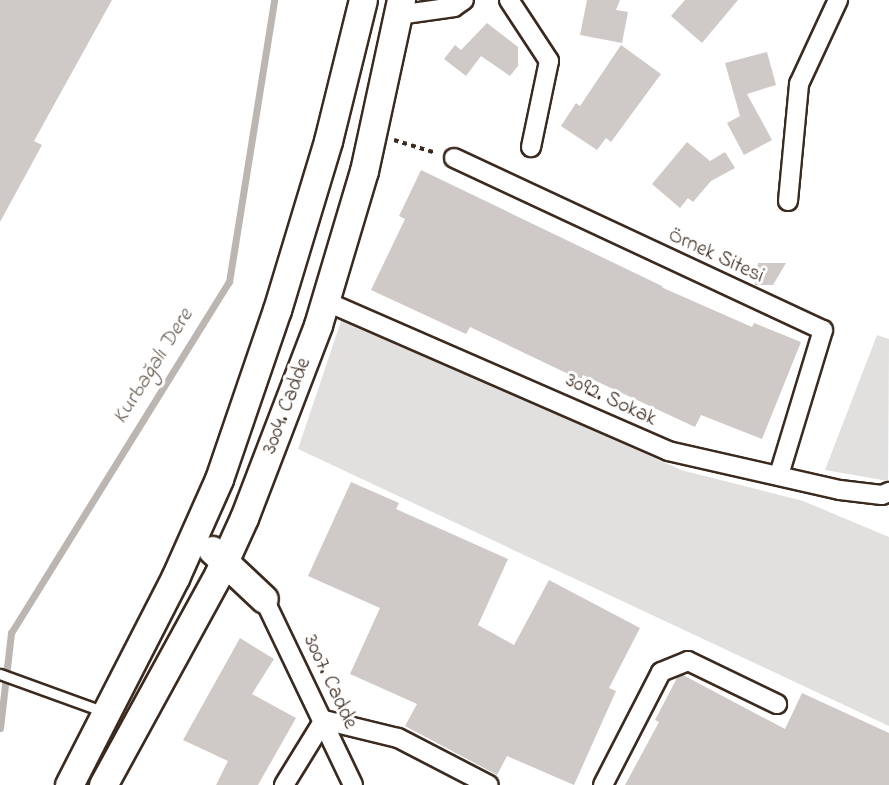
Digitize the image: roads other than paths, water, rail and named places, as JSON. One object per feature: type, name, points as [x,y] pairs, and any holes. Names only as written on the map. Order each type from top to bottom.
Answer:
[{"type":"main road","name":"3004. Cadde","points":[[103,785],[188,628],[215,546],[192,500],[240,372],[261,357],[328,141],[363,0]]},
{"type":"main road","name":"3004. Cadde","points":[[69,785],[175,578],[215,546],[244,518],[325,301],[364,171],[399,7]]},
{"type":"main road","points":[[244,518],[224,532],[214,534],[215,546],[264,599]]},
{"type":"main road","points":[[244,518],[246,546],[264,599]]},
{"type":"main road","points":[[188,628],[202,614],[231,596],[264,599]]},
{"type":"street","points":[[399,7],[454,7],[464,0]]},
{"type":"street","points":[[509,0],[549,61],[531,147]]},
{"type":"street","points":[[788,201],[799,84],[838,0]]},
{"type":"street","name":"Örnek Sitesi","points":[[454,158],[823,330],[779,475]]},
{"type":"street","name":"3092. Sokak","points":[[325,301],[668,451],[840,490],[887,497]]},
{"type":"street","name":"3007. Cadde","points":[[264,599],[324,720],[353,785]]},
{"type":"street","points":[[603,785],[661,672],[688,661],[777,704]]},
{"type":"street","points":[[284,785],[324,720],[398,738],[489,785]]},
{"type":"lane","points":[[0,674],[105,712]]},
{"type":"waterway","name":"Kurbağalı Dere","points":[[0,728],[11,633],[229,282],[274,0]]}]
